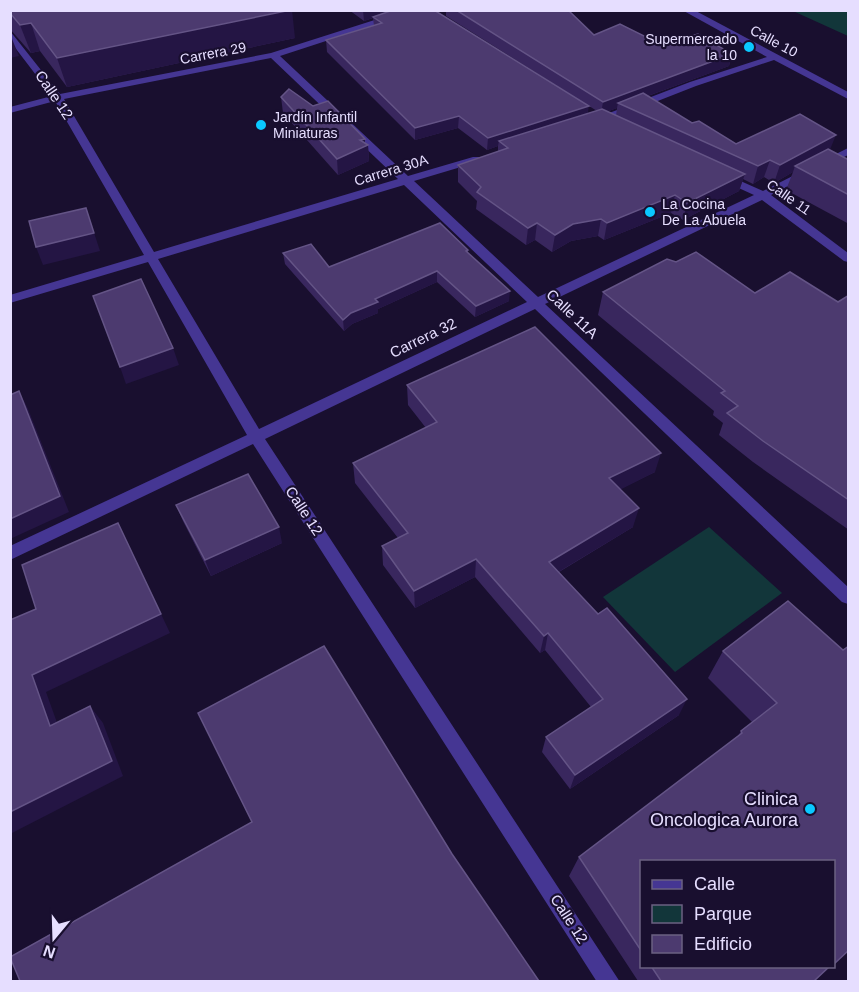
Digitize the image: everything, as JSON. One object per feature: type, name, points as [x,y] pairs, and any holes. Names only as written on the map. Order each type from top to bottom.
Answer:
[{"type":"street","name":"Carrera 29","points":[[10,111],[58,97],[273,55],[417,10]]},
{"type":"street","name":"Calle 10","points":[[686,10],[849,96]]},
{"type":"street","name":"Calle 12","points":[[10,34],[58,97],[256,437],[610,981]]},
{"type":"street","name":"Calle 11A","points":[[273,55],[849,597]]},
{"type":"street","points":[[597,120],[693,84],[775,57]]},
{"type":"street","name":"Carrera 32","points":[[10,554],[763,195],[849,151]]},
{"type":"street","name":"Carrera 30A","points":[[10,299],[486,156]]},
{"type":"street","name":"Calle 11","points":[[709,170],[763,195],[849,258]]},
{"type":"green space","points":[[793,11],[848,11],[848,36]]},
{"type":"green space","points":[[709,527],[782,593],[675,672],[603,597]]},
{"type":"building","points":[[10,10],[291,10],[57,58],[31,23],[20,25]]},
{"type":"building","points":[[393,10],[434,10],[589,106],[488,138],[459,116],[415,128],[326,40],[382,23],[373,17]]},
{"type":"building","points":[[456,10],[568,10],[594,35],[620,24],[662,45],[698,34],[732,54],[603,102]]},
{"type":"building","points":[[289,89],[313,106],[328,101],[365,139],[360,140],[368,145],[337,159],[281,97]]},
{"type":"building","points":[[643,93],[692,123],[699,121],[736,144],[800,114],[836,135],[780,165],[770,160],[758,166],[618,103]]},
{"type":"building","points":[[602,109],[745,174],[687,203],[675,195],[607,223],[601,219],[573,224],[555,235],[537,223],[528,228],[477,192],[481,187],[458,165],[508,148],[499,141]]},
{"type":"building","points":[[828,149],[849,160],[849,195],[795,166]]},
{"type":"building","points":[[86,208],[94,233],[36,247],[29,221]]},
{"type":"building","points":[[440,223],[468,250],[466,251],[510,291],[476,306],[437,271],[375,299],[378,302],[351,313],[343,320],[283,253],[311,244],[329,267]]},
{"type":"building","points":[[696,252],[755,293],[790,272],[838,302],[849,295],[849,500],[763,441],[727,413],[738,406],[721,393],[725,391],[603,292],[667,259],[676,262]]},
{"type":"building","points":[[141,279],[173,348],[120,367],[93,296]]},
{"type":"building","points":[[535,327],[661,453],[609,478],[639,508],[549,562],[598,614],[607,608],[687,699],[575,775],[546,737],[603,699],[548,633],[544,636],[476,559],[414,591],[382,546],[408,533],[353,463],[437,422],[407,385]]},
{"type":"building","points":[[19,391],[60,496],[10,519],[10,395]]},
{"type":"building","points":[[248,474],[279,527],[205,560],[176,505]]},
{"type":"building","points":[[118,523],[161,614],[32,675],[50,726],[90,706],[112,761],[10,812],[10,620],[36,609],[22,565]]},
{"type":"building","points":[[788,601],[843,650],[849,646],[849,950],[835,963],[835,860],[640,860],[640,949],[579,857],[742,733],[741,731],[777,703],[723,651]]},
{"type":"building","points":[[324,646],[452,854],[539,981],[20,981],[10,957],[252,822],[198,713]]},
{"type":"building","points":[[652,968],[828,968],[814,981],[661,981]]},
{"type":"place","name":"Supermercado la 10","points":[[749,47]]},
{"type":"place","name":"Jardín Infantil Miniaturas","points":[[261,125]]},
{"type":"place","name":"La Cocina De La Abuela","points":[[650,212]]},
{"type":"place","name":"Clinica Oncologica Aurora","points":[[810,809]]}]
